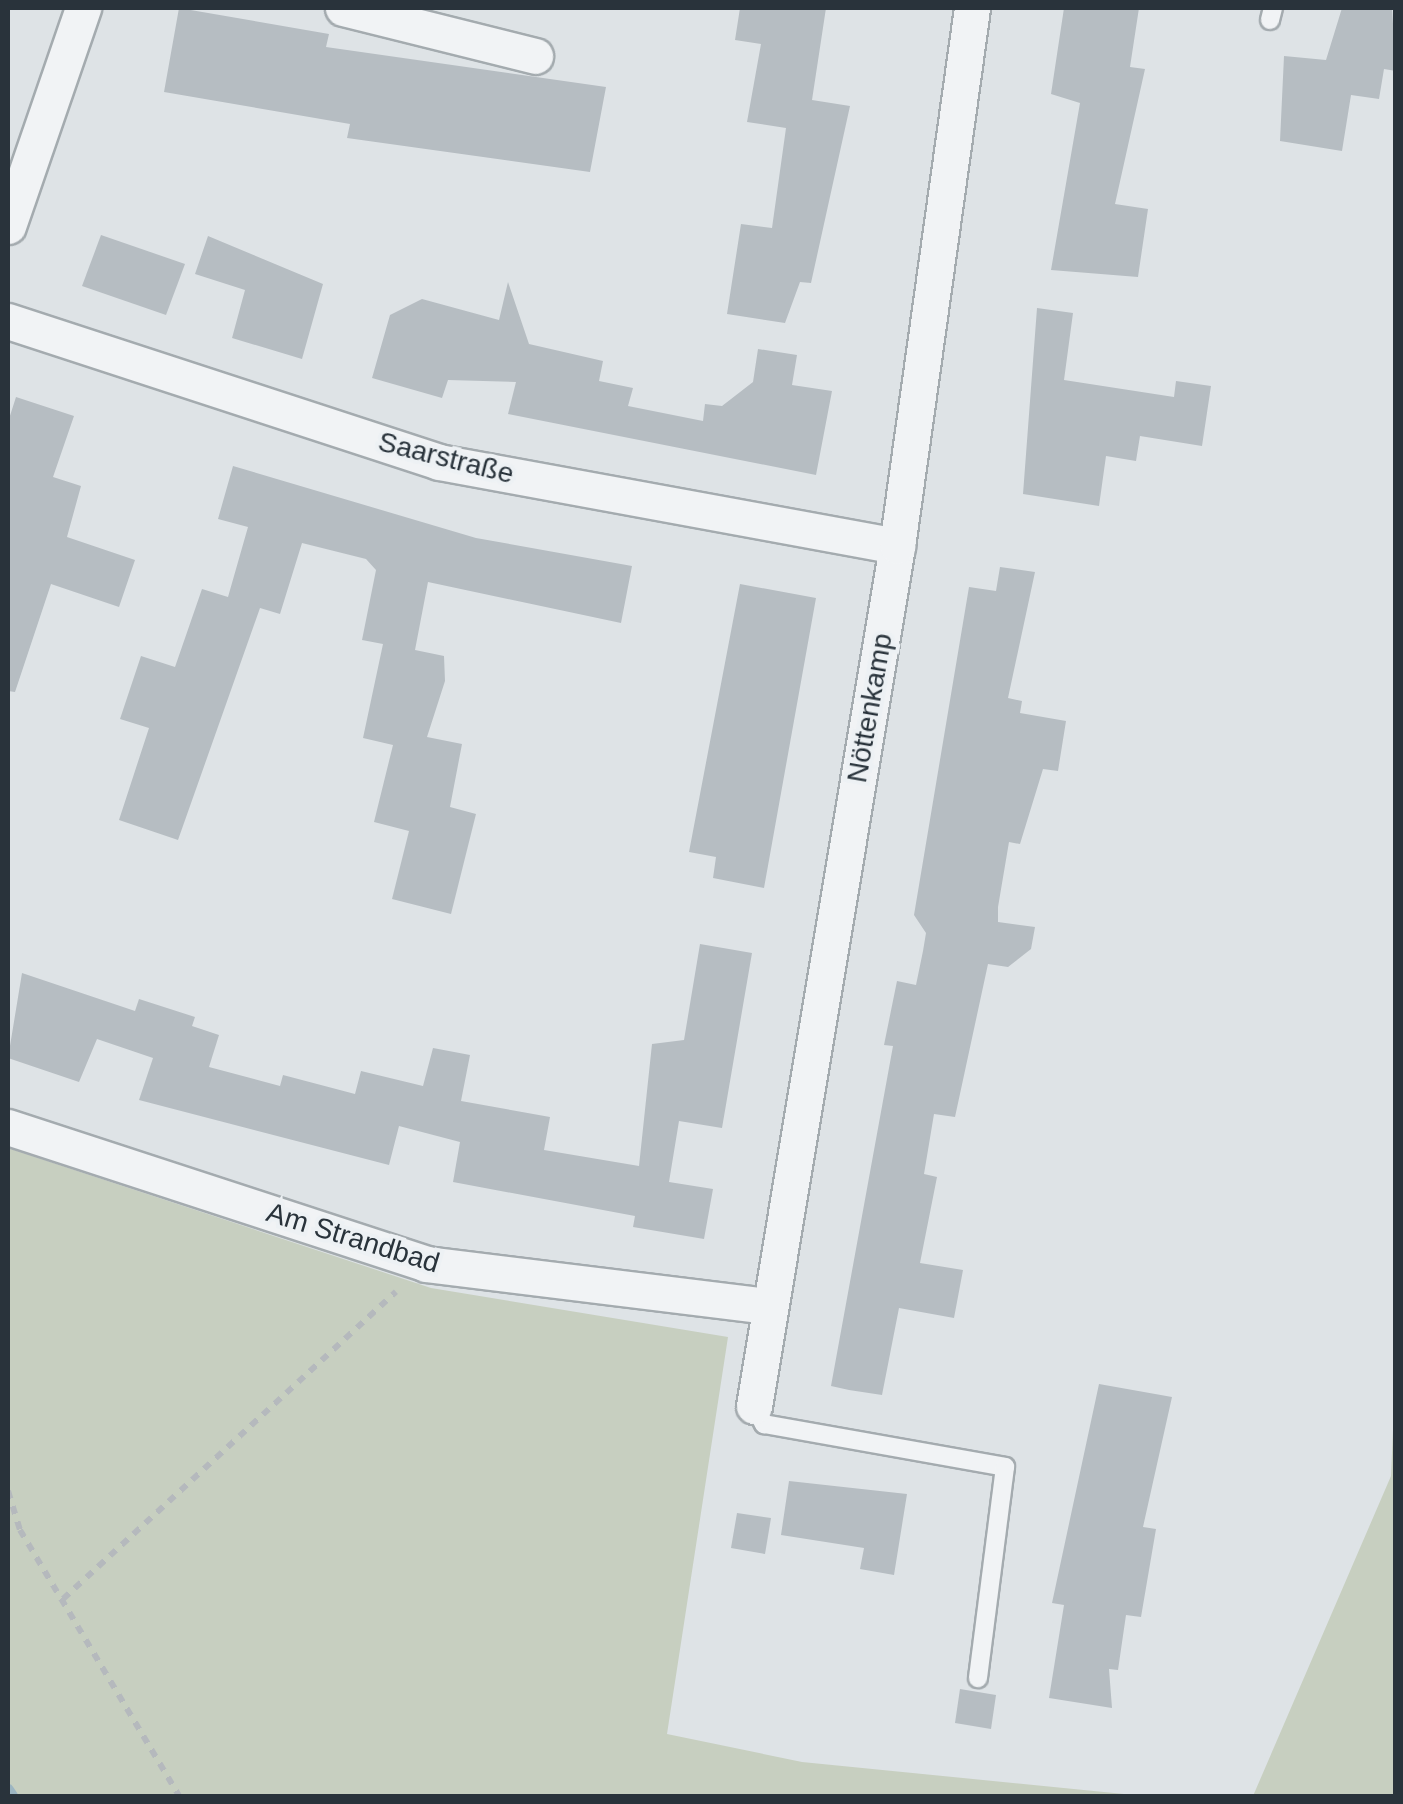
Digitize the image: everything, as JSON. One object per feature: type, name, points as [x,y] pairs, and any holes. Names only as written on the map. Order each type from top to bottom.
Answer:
[{"type":"street","points":[[8,226],[83,8]]},
{"type":"street","points":[[343,8],[535,56]]},
{"type":"street","name":"Nöttenkamp","points":[[754,1406],[897,546],[972,8]]},
{"type":"street","name":"Saarstraße","points":[[8,320],[440,462],[897,546]]},
{"type":"street","name":"Am Strandbad","points":[[8,1127],[426,1264],[769,1306]]},
{"type":"lane","points":[[754,1406],[764,1424],[1005,1467],[978,1678]]},
{"type":"path","points":[[63,1599],[426,1264]]},
{"type":"path","points":[[8,1492],[63,1599],[180,1796]]},
{"type":"green space","points":[[8,1148],[431,1288],[728,1337],[667,1734],[802,1762],[1144,1796],[8,1796]]},
{"type":"green space","points":[[1395,1384],[1395,1796],[1253,1796],[1391,1476]]},
{"type":"building","points":[[179,8],[329,34],[326,47],[606,87],[590,172],[347,138],[350,124],[164,92]]},
{"type":"building","points":[[740,8],[826,8],[812,100],[850,106],[811,283],[800,282],[785,323],[727,314],[741,224],[772,228],[786,128],[747,122],[761,44],[735,40]]},
{"type":"building","points":[[1064,8],[1139,8],[1130,67],[1145,69],[1115,204],[1148,209],[1138,277],[1051,270],[1080,103],[1051,94]]},
{"type":"building","points":[[1342,8],[1392,8],[1396,71],[1384,69],[1379,99],[1351,95],[1342,151],[1280,141],[1284,56],[1326,60]]},
{"type":"building","points":[[101,235],[185,264],[166,315],[82,286]]},
{"type":"building","points":[[208,236],[323,284],[302,359],[232,338],[245,290],[195,274]]},
{"type":"building","points":[[508,282],[529,344],[603,361],[599,381],[633,388],[628,406],[703,421],[705,404],[722,406],[753,382],[758,349],[797,355],[792,385],[832,391],[816,475],[508,414],[516,382],[448,380],[442,398],[372,378],[390,315],[422,299],[499,320]]},
{"type":"building","points":[[1037,308],[1073,313],[1064,380],[1174,397],[1176,381],[1211,386],[1202,446],[1140,436],[1136,461],[1106,456],[1099,506],[1023,494]]},
{"type":"building","points":[[16,397],[74,416],[53,477],[81,486],[67,537],[135,560],[119,607],[51,584],[15,692],[8,691],[8,422]]},
{"type":"building","points":[[233,466],[476,538],[632,566],[621,623],[428,582],[415,650],[444,656],[445,681],[427,737],[462,744],[450,807],[476,814],[451,914],[392,899],[409,831],[374,822],[393,745],[363,738],[383,644],[362,640],[376,570],[366,559],[302,543],[280,614],[260,608],[178,840],[119,820],[149,728],[120,719],[141,656],[175,667],[202,589],[228,597],[248,527],[218,519]]},
{"type":"building","points":[[1000,567],[1035,572],[1008,698],[1022,701],[1020,713],[1066,721],[1058,771],[1043,769],[1020,844],[1009,842],[998,907],[998,922],[1035,927],[1031,949],[1008,967],[988,964],[955,1117],[934,1114],[924,1174],[937,1177],[920,1263],[963,1270],[954,1318],[899,1308],[882,1395],[849,1390],[831,1386],[893,1046],[884,1045],[897,981],[916,985],[923,951],[926,933],[914,915],[969,587],[996,591]]},
{"type":"building","points":[[740,584],[816,598],[764,888],[713,878],[716,857],[689,852]]},
{"type":"building","points":[[700,944],[752,953],[722,1128],[679,1121],[669,1182],[713,1189],[704,1239],[633,1227],[635,1216],[453,1182],[460,1142],[399,1126],[389,1165],[139,1100],[153,1058],[97,1039],[79,1082],[8,1058],[22,973],[135,1011],[139,999],[195,1017],[192,1026],[219,1035],[209,1067],[280,1086],[283,1075],[355,1094],[361,1071],[423,1086],[433,1048],[470,1055],[461,1101],[550,1117],[544,1150],[639,1166],[652,1044],[684,1040]]},
{"type":"building","points":[[1099,1384],[1172,1397],[1143,1527],[1156,1529],[1141,1617],[1126,1615],[1118,1670],[1109,1669],[1112,1708],[1049,1698],[1064,1605],[1052,1603]]},
{"type":"building","points":[[789,1481],[907,1494],[894,1575],[860,1569],[864,1548],[781,1535]]},
{"type":"building","points":[[737,1513],[771,1518],[765,1554],[731,1548]]},
{"type":"building","points":[[960,1689],[996,1695],[991,1729],[955,1723]]},
{"type":"waterway","points":[[8,1790],[12,1796]]}]
